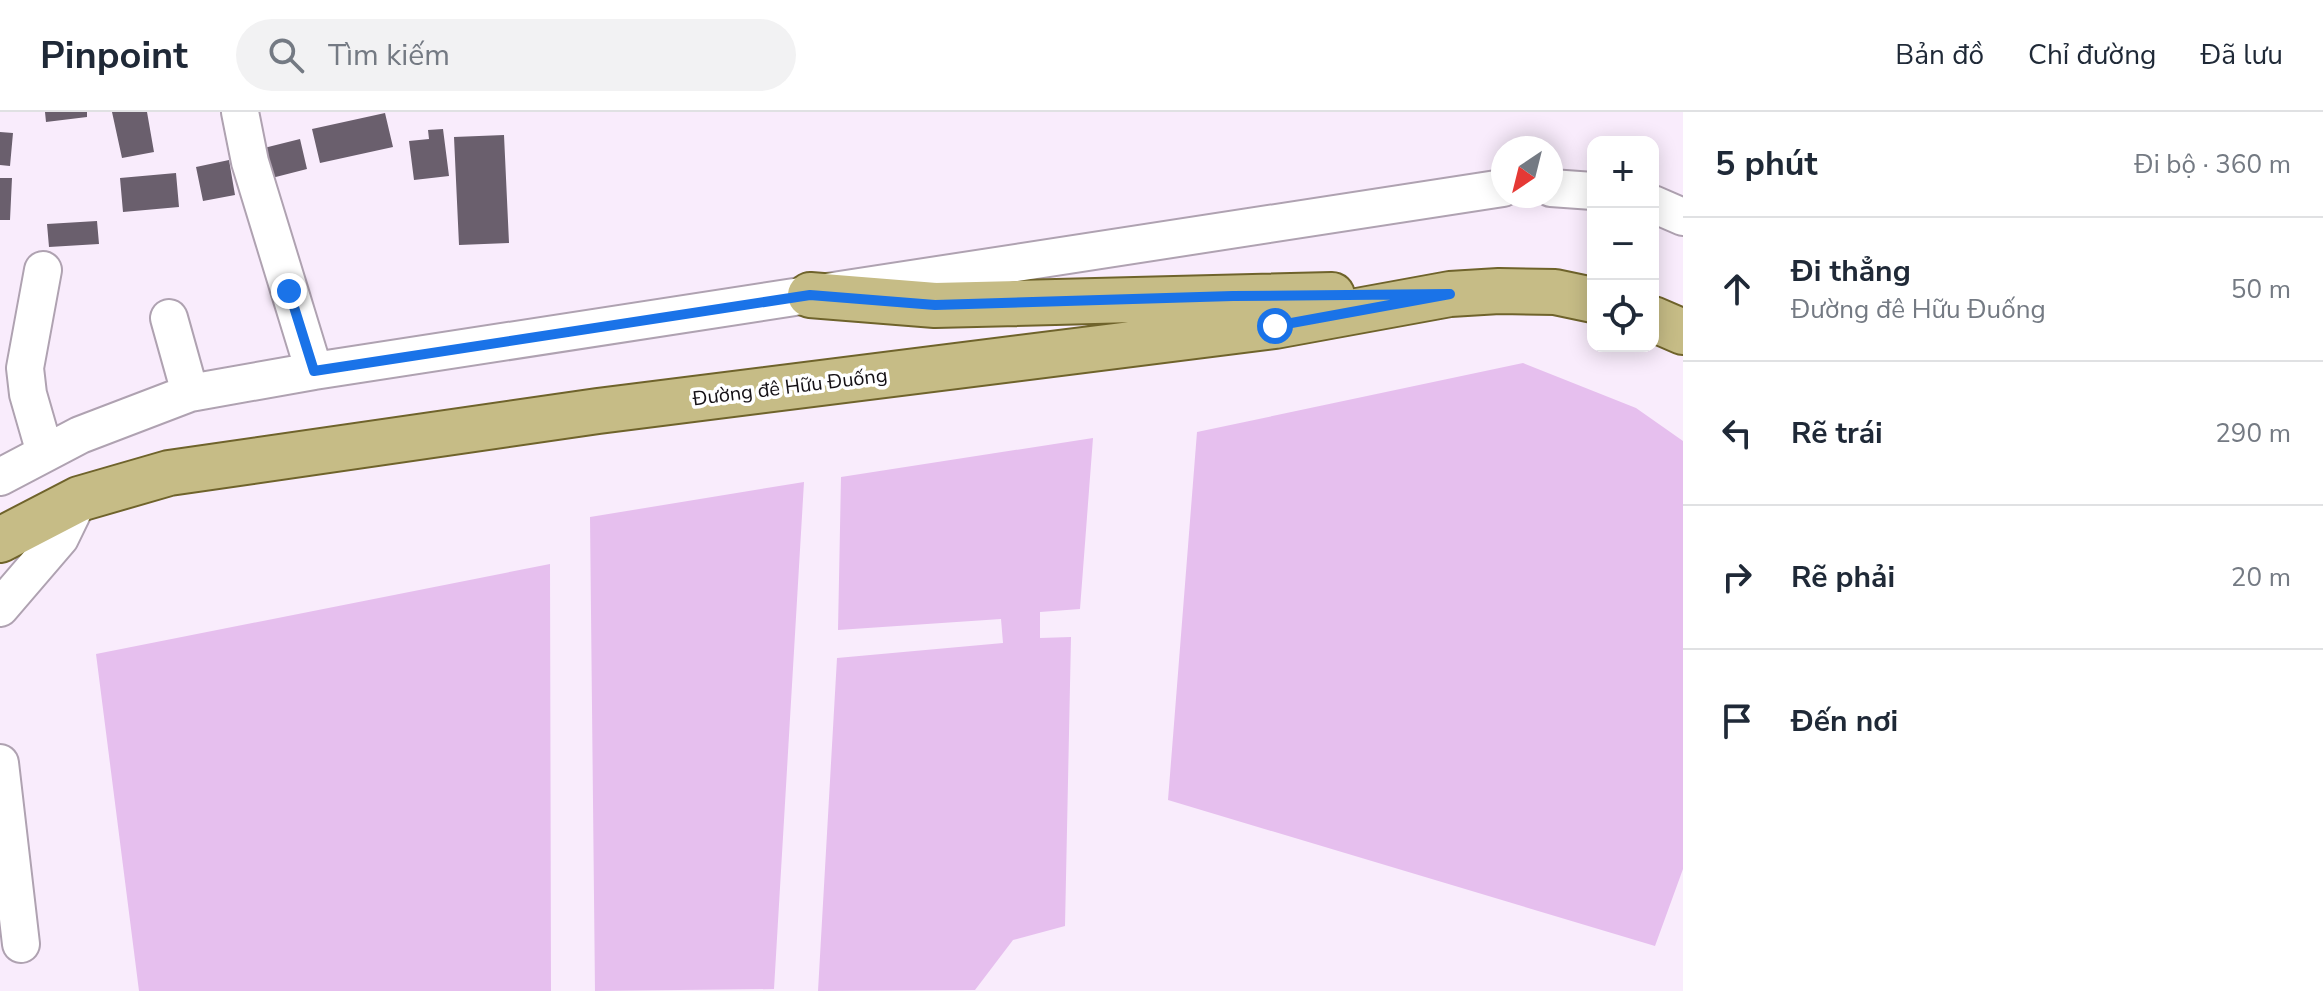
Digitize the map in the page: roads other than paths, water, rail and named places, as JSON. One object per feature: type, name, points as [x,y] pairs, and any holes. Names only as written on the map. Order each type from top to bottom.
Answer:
[{"type":"main road","name":"Đường đê Hữu Đuống","points":[[0,540],[79,499],[169,473],[598,411],[1275,326],[1450,294],[1555,292],[1587,299]]},
{"type":"main road","points":[[810,295],[935,305],[1233,296],[1450,294]]},
{"type":"main road","points":[[1659,322],[1683,332]]},
{"type":"street","points":[[240,112],[250,162],[314,371]]},
{"type":"street","points":[[1563,189],[1587,191]]},
{"type":"street","points":[[0,477],[80,435],[190,393],[314,371],[1491,190]]},
{"type":"street","points":[[1659,207],[1683,217]]},
{"type":"street","points":[[43,270],[25,368],[28,394],[45,453]]},
{"type":"street","points":[[169,318],[190,393]]},
{"type":"street","points":[[0,608],[60,538],[79,499]]},
{"type":"street","points":[[0,763],[21,944]]}]
